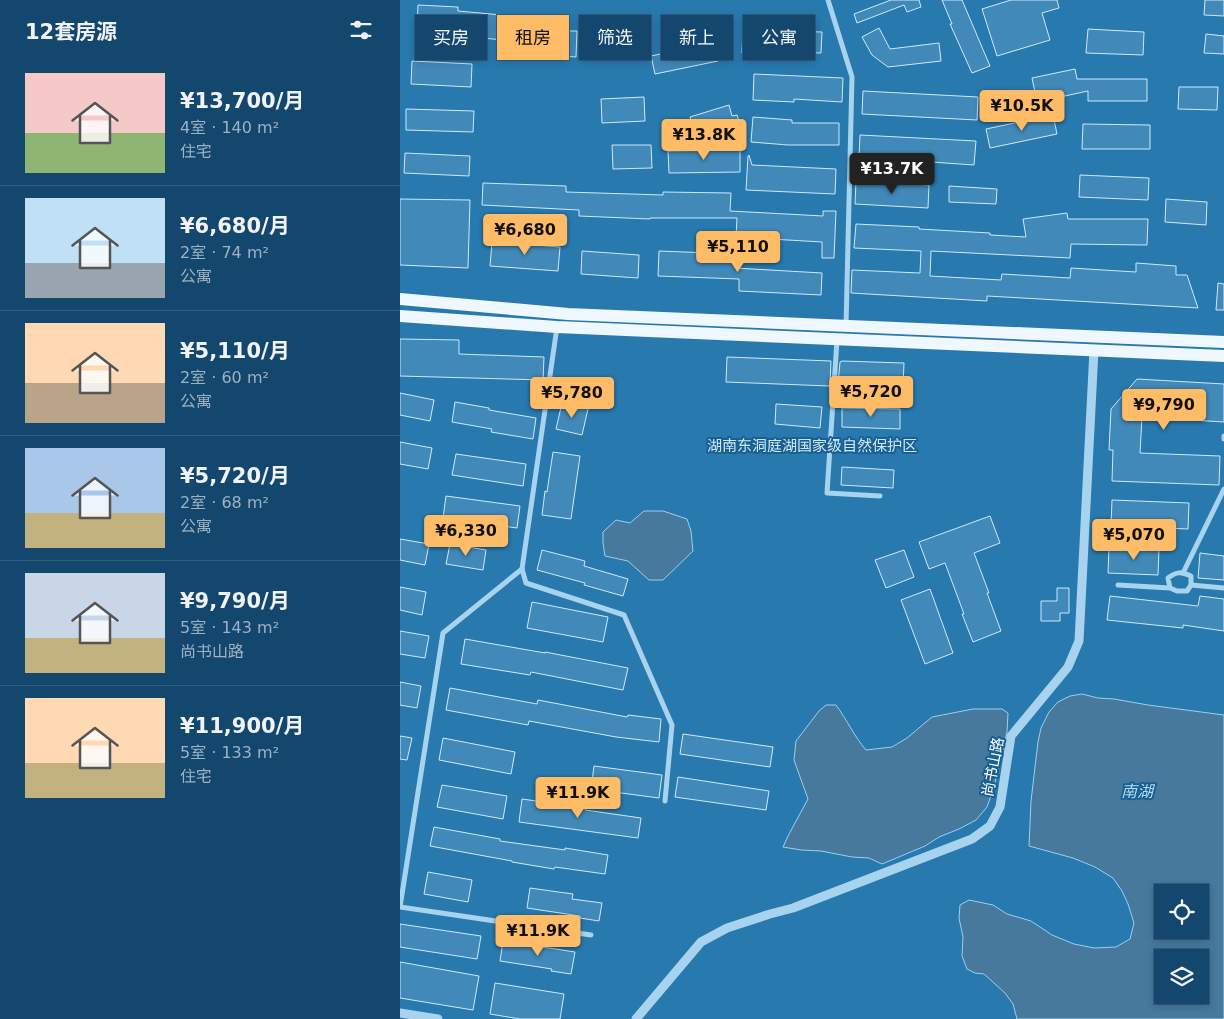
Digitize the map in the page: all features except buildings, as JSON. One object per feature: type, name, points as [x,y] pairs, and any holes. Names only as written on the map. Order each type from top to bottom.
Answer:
[{"type":"main road","points":[[400,299],[568,314],[1224,342]]},
{"type":"main road","points":[[400,316],[557,327],[1224,356]]},
{"type":"street","points":[[828,0],[852,77],[846,326]]},
{"type":"street","points":[[557,327],[522,569],[526,583],[624,615],[672,725],[665,801]]},
{"type":"street","points":[[837,339],[827,493],[880,496]]},
{"type":"street","name":"尚书山路","points":[[636,1019],[701,942],[727,928],[794,908],[963,843],[990,826],[1000,807],[1011,736],[1068,667],[1079,641],[1094,350]]},
{"type":"street","points":[[1183,573],[1224,489]]},
{"type":"street","points":[[522,569],[443,633],[400,907],[591,935]]},
{"type":"street","points":[[1118,585],[1170,588],[1177,591],[1187,591],[1191,585],[1191,576],[1183,573],[1174,573],[1168,578],[1170,588]]},
{"type":"street","points":[[1191,585],[1224,588]]},
{"type":"street","points":[[400,1013],[438,1019]]},
{"type":"green space","name":"湖南东洞庭湖国家级自然保护区","points":[[400,0],[1224,0],[1224,1019],[400,1019]]},
{"type":"water","points":[[644,511],[663,511],[687,519],[691,531],[693,551],[663,580],[649,580],[628,561],[605,556],[603,532],[616,520],[630,523]]},
{"type":"water","name":"南湖","points":[[1082,694],[1098,698],[1224,715],[1224,1019],[1017,1019],[1013,1004],[1005,993],[984,974],[975,973],[967,969],[962,956],[963,937],[959,918],[960,905],[969,900],[993,905],[1007,914],[1031,921],[1052,935],[1074,944],[1094,948],[1116,947],[1130,939],[1134,923],[1122,891],[1113,878],[1095,867],[1073,858],[1029,846],[1031,801],[1038,742],[1041,728],[1049,712],[1058,702],[1070,696]]},
{"type":"water","points":[[826,705],[836,705],[866,750],[892,747],[907,738],[932,717],[973,709],[1002,709],[1008,713],[1007,732],[994,787],[987,807],[976,820],[939,837],[925,846],[882,864],[869,858],[783,847],[808,799],[794,760],[796,741],[819,711]]}]
